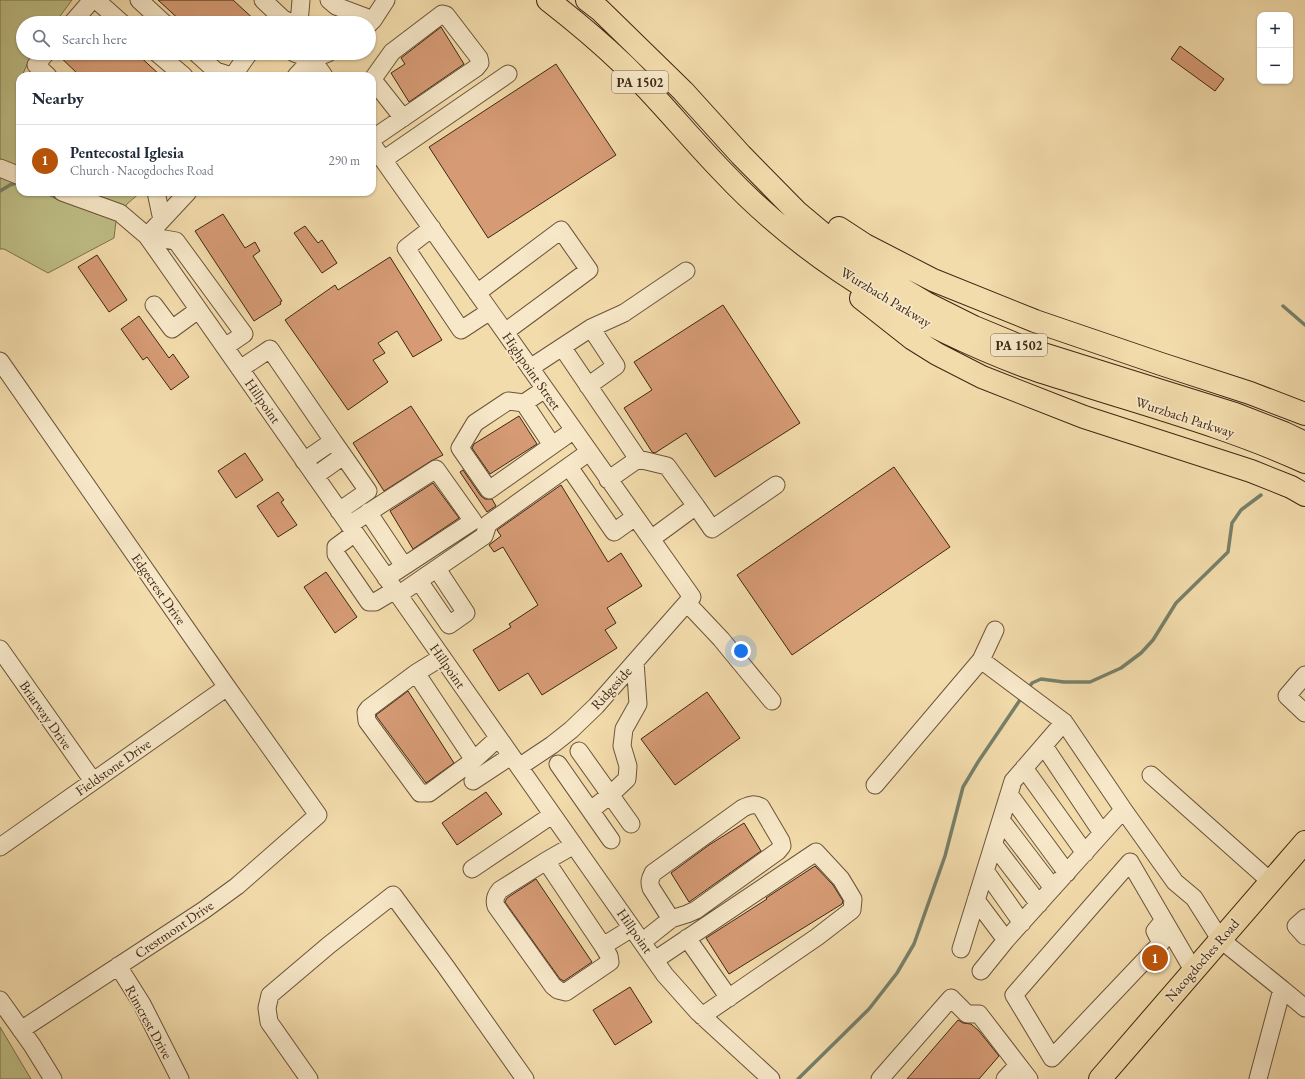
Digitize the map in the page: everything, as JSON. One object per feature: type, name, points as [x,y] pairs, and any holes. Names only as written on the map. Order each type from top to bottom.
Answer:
[{"type":"main road","name":"Wurzbach Parkway","points":[[548,0],[626,66],[723,173],[781,227],[810,250],[878,296],[967,342],[1023,366],[1230,431],[1305,462]]},
{"type":"main road","name":"Wurzbach Parkway","points":[[587,0],[600,10],[683,90],[741,155],[797,212],[822,233],[889,281],[926,303],[974,327],[1027,349],[1235,414],[1284,433],[1305,443]]},
{"type":"main road","points":[[768,182],[865,245],[933,280],[1035,321],[1250,393],[1305,414]]},
{"type":"main road","points":[[810,250],[868,304],[913,339],[937,354],[982,377],[1084,417],[1251,471],[1291,487],[1305,495]]},
{"type":"main road","name":"Nacogdoches Road","points":[[1100,1079],[1305,842]]},
{"type":"street","points":[[78,16],[92,0]]},
{"type":"street","points":[[96,0],[114,16]]},
{"type":"street","points":[[139,0],[156,16]]},
{"type":"street","points":[[263,0],[280,16]]},
{"type":"street","points":[[299,16],[300,0]]},
{"type":"street","points":[[330,0],[336,6],[358,16]]},
{"type":"street","points":[[375,16],[386,0]]},
{"type":"street","points":[[376,74],[392,52],[442,14],[446,15],[479,58],[480,63],[470,72],[376,136]]},
{"type":"street","points":[[40,60],[36,65],[44,72]]},
{"type":"street","points":[[165,60],[179,72]]},
{"type":"street","points":[[204,60],[219,72]]},
{"type":"street","points":[[237,72],[245,60]]},
{"type":"street","points":[[300,72],[312,60]]},
{"type":"street","points":[[319,60],[323,72]]},
{"type":"street","points":[[383,160],[508,74]]},
{"type":"street","points":[[376,85],[403,118]]},
{"type":"street","name":"Highpoint Street","points":[[376,150],[651,539],[690,600],[772,701]]},
{"type":"street","points":[[0,168],[16,174]]},
{"type":"street","points":[[73,196],[120,213],[148,236],[176,241],[244,334],[225,347]]},
{"type":"street","points":[[157,196],[162,220]]},
{"type":"street","points":[[148,236],[184,196]]},
{"type":"street","points":[[432,228],[406,248],[461,330],[490,311]]},
{"type":"street","points":[[477,293],[561,230],[589,270],[505,332]]},
{"type":"street","name":"Hillpoint","points":[[148,236],[198,310],[654,960],[702,1016],[771,1079]]},
{"type":"street","points":[[530,368],[591,328],[624,313],[686,271]]},
{"type":"street","points":[[154,305],[172,329],[198,310]]},
{"type":"street","points":[[588,386],[616,366],[591,328]]},
{"type":"street","points":[[562,347],[638,459],[667,466],[712,529],[776,485]]},
{"type":"street","points":[[240,369],[270,349],[368,491],[347,523],[336,547],[336,554],[368,602],[375,602],[393,588],[420,581],[484,536],[488,524],[589,452]]},
{"type":"street","name":"Edgecrest Drive","points":[[0,361],[318,815]]},
{"type":"street","points":[[545,389],[524,403],[508,401],[475,423],[460,448],[488,490],[574,430]]},
{"type":"street","points":[[524,403],[552,445]]},
{"type":"street","points":[[304,461],[333,441]]},
{"type":"street","points":[[315,476],[343,456]]},
{"type":"street","points":[[608,480],[638,459]]},
{"type":"street","points":[[569,467],[614,532],[635,517]]},
{"type":"street","points":[[347,523],[368,512],[436,469],[473,521],[404,566],[393,588]]},
{"type":"street","points":[[651,539],[696,506]]},
{"type":"street","points":[[368,512],[404,566]]},
{"type":"street","points":[[420,581],[449,625],[466,613],[437,569]]},
{"type":"street","name":"Ridgeside","points":[[473,781],[552,745],[571,730],[596,706],[690,600]]},
{"type":"street","points":[[875,784],[981,660],[995,630]]},
{"type":"street","name":"Briarway Drive","points":[[0,649],[93,781]]},
{"type":"street","points":[[442,657],[416,673],[369,708],[366,712],[367,721],[420,793],[429,793],[474,760],[498,738]]},
{"type":"street","points":[[981,660],[1064,722],[1123,810],[1175,882],[1194,898],[1220,939],[1305,1008]]},
{"type":"street","points":[[591,810],[610,796],[627,779],[628,766],[622,746],[624,729],[638,704],[635,662]]},
{"type":"street","points":[[416,673],[474,760]]},
{"type":"street","points":[[1305,675],[1287,696],[1305,713]]},
{"type":"street","name":"Fieldstone Drive","points":[[0,847],[227,687]]},
{"type":"street","points":[[961,949],[1013,781],[1064,722]]},
{"type":"street","points":[[1044,746],[1102,833]]},
{"type":"street","points":[[579,751],[631,824]]},
{"type":"street","points":[[558,764],[612,840]]},
{"type":"street","points":[[1024,768],[1085,853]]},
{"type":"street","points":[[1151,775],[1270,881]]},
{"type":"street","points":[[1009,794],[1067,873]]},
{"type":"street","points":[[642,942],[671,919],[696,910],[778,851],[782,846],[781,841],[761,807],[755,804],[743,808],[653,874],[650,878],[649,884],[671,919]]},
{"type":"street","points":[[981,971],[1006,940],[1123,810]]},
{"type":"street","name":"Crestmont Drive","points":[[21,1030],[204,910],[237,886],[318,815]]},
{"type":"street","points":[[472,869],[552,815]]},
{"type":"street","points":[[1001,820],[1053,888]]},
{"type":"street","points":[[546,861],[603,946],[609,956],[610,962],[566,992],[563,992],[553,986],[496,906],[494,901],[500,890],[546,861],[574,845]]},
{"type":"street","points":[[994,845],[1038,904]]},
{"type":"street","points":[[654,960],[816,852],[841,879],[853,899],[852,910],[804,946],[702,1016]]},
{"type":"street","points":[[1164,920],[1155,931],[1161,943],[1052,1058],[1014,996],[1130,862],[1164,920],[1193,970]]},
{"type":"street","points":[[986,872],[1022,923]]},
{"type":"street","points":[[309,1079],[269,1022],[267,1008],[270,995],[329,945],[393,895],[446,966],[525,1079]]},
{"type":"street","points":[[976,900],[1006,940]]},
{"type":"street","points":[[1305,918],[1296,926],[1305,936]]},
{"type":"street","points":[[603,946],[632,928]]},
{"type":"street","points":[[687,938],[729,998]]},
{"type":"street","name":"Rimcrest Drive","points":[[118,966],[142,1004],[180,1079]]},
{"type":"street","points":[[1258,1079],[1282,989]]},
{"type":"street","points":[[880,1079],[951,998],[967,1014],[979,1014],[1029,1079]]},
{"type":"street","points":[[0,1000],[32,1045],[53,1079]]},
{"type":"street","points":[[1005,1079],[1018,1065]]},
{"type":"green space","points":[[0,0],[72,0],[60,16],[16,16],[16,60],[29,60],[24,72],[16,72],[16,196],[136,196],[127,204],[116,221],[114,238],[48,273],[4,249],[0,249]]},
{"type":"green space","points":[[0,1027],[31,1079],[0,1079]]},
{"type":"building","points":[[158,0],[233,0],[250,16],[175,16]]},
{"type":"building","points":[[441,27],[464,64],[409,102],[391,73],[405,64],[401,58]]},
{"type":"building","points":[[1180,46],[1224,79],[1215,91],[1171,59]]},
{"type":"building","points":[[63,60],[144,60],[157,72],[76,72]]},
{"type":"building","points":[[556,64],[616,155],[488,238],[429,147]]},
{"type":"building","points":[[223,214],[245,248],[255,242],[260,251],[253,256],[282,301],[280,302],[281,304],[254,321],[195,231]]},
{"type":"building","points":[[305,226],[318,243],[322,240],[337,263],[322,273],[294,233]]},
{"type":"building","points":[[97,255],[127,300],[109,312],[78,267]]},
{"type":"building","points":[[390,257],[442,340],[413,357],[397,331],[378,343],[385,353],[373,360],[388,382],[348,410],[285,320],[335,285],[338,290]]},
{"type":"building","points":[[723,305],[800,423],[715,477],[686,433],[655,453],[652,452],[624,408],[652,390],[634,362]]},
{"type":"building","points":[[139,316],[169,358],[173,354],[189,377],[171,390],[147,357],[143,360],[121,329]]},
{"type":"building","points":[[411,406],[443,455],[384,491],[353,443]]},
{"type":"building","points":[[519,416],[537,444],[490,474],[472,448],[474,444]]},
{"type":"building","points":[[245,453],[263,480],[236,498],[218,471]]},
{"type":"building","points":[[894,467],[950,547],[792,655],[737,575]]},
{"type":"building","points":[[463,470],[481,496],[485,499],[492,499],[496,506],[487,512],[460,472]]},
{"type":"building","points":[[433,483],[459,518],[413,549],[390,511]]},
{"type":"building","points":[[561,485],[608,562],[621,553],[642,586],[607,608],[616,623],[605,630],[617,648],[542,695],[528,673],[499,691],[473,650],[511,627],[509,624],[538,605],[503,547],[494,552],[489,545],[501,536],[497,530]]},
{"type":"building","points":[[278,492],[284,500],[281,502],[297,525],[278,537],[257,506]]},
{"type":"building","points":[[326,572],[357,617],[335,633],[304,587]]},
{"type":"building","points":[[408,691],[454,763],[426,783],[376,715]]},
{"type":"building","points":[[707,692],[740,738],[675,785],[641,739]]},
{"type":"building","points":[[486,792],[502,814],[457,845],[442,823]]},
{"type":"building","points":[[744,823],[761,851],[689,902],[671,873],[709,845]]},
{"type":"building","points":[[815,866],[833,885],[843,901],[842,904],[729,974],[706,938]]},
{"type":"building","points":[[536,879],[592,962],[564,981],[560,979],[505,902],[507,898]]},
{"type":"building","points":[[630,987],[652,1022],[615,1045],[593,1010]]},
{"type":"building","points":[[958,1020],[963,1023],[971,1024],[979,1031],[999,1056],[979,1079],[907,1079]]},
{"type":"waterway","points":[[0,191],[16,183]]},
{"type":"waterway","points":[[53,196],[59,199]]},
{"type":"waterway","points":[[1283,306],[1305,325]]},
{"type":"waterway","points":[[1028,689],[1032,683],[1041,679],[1064,682],[1090,682],[1121,668],[1141,653],[1153,640],[1176,603],[1228,552],[1232,523],[1241,510],[1261,495]]},
{"type":"waterway","points":[[798,1079],[869,1009],[897,973],[914,944],[945,856],[963,787],[1022,697]]},
{"type":"place","name":"Pentecostal Iglesia","points":[[1155,958]]}]
